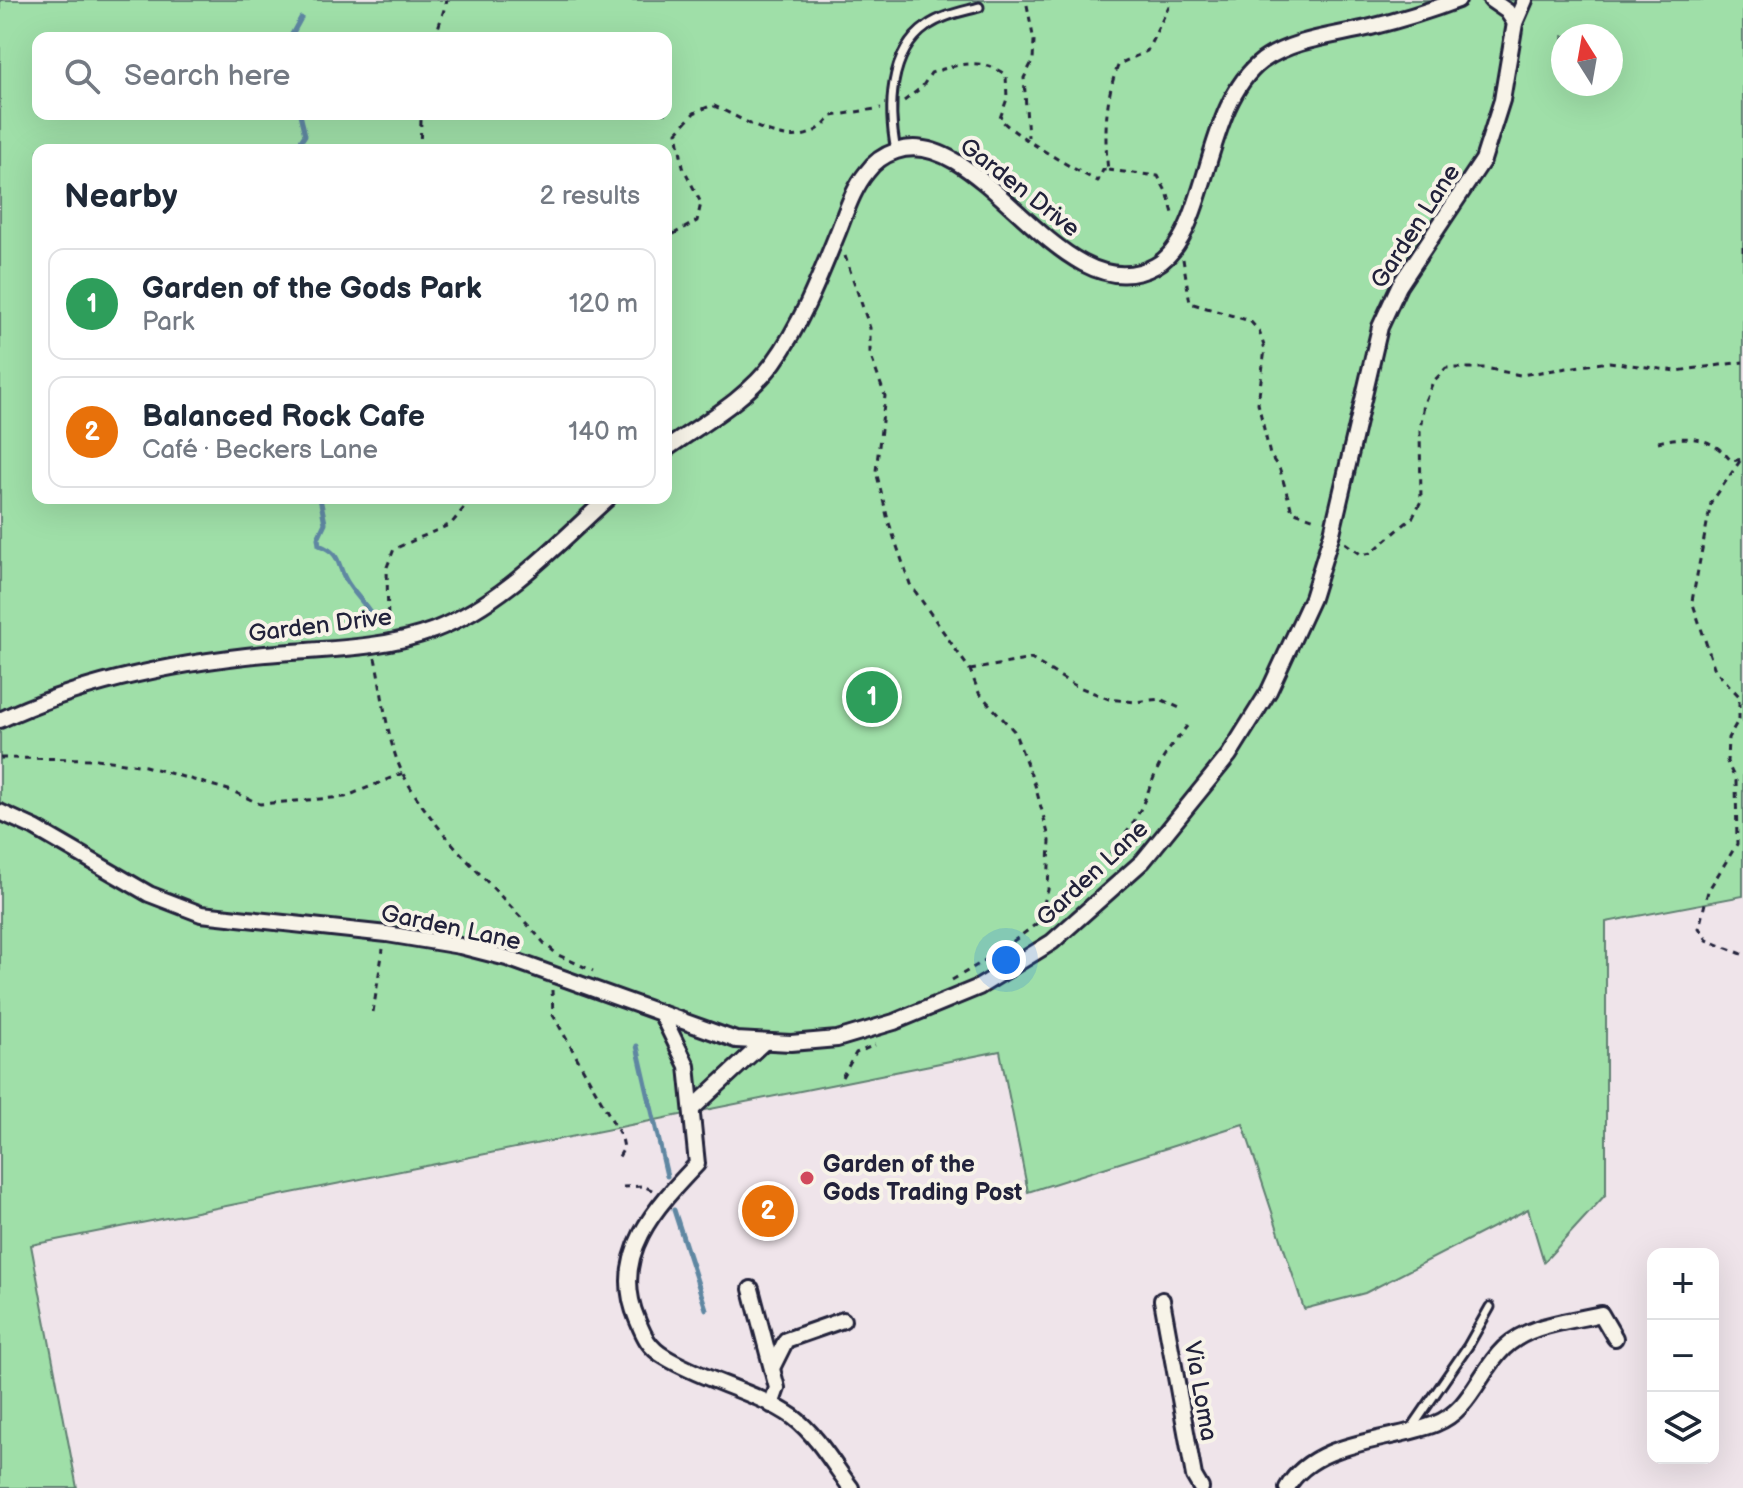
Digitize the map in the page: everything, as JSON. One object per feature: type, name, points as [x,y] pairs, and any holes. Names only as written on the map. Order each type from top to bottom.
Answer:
[{"type":"street","name":"Garden Drive","points":[[896,151],[917,147],[958,160],[1025,222],[1088,265],[1120,274],[1140,273],[1159,264],[1179,238],[1232,95],[1262,62],[1309,41],[1372,27],[1458,0]]},
{"type":"street","points":[[1491,0],[1507,11],[1515,23]]},
{"type":"street","name":"Garden Lane","points":[[0,812],[35,828],[149,894],[201,914],[387,934],[507,958],[715,1034],[763,1043],[837,1039],[894,1022],[1004,973],[1084,917],[1143,861],[1229,755],[1269,691],[1291,647],[1332,533],[1380,327],[1399,286],[1483,160],[1502,100],[1515,23],[1525,0]]},
{"type":"street","points":[[672,445],[721,411],[773,364],[797,325],[864,175],[877,161],[896,151]]},
{"type":"street","name":"Garden Drive","points":[[0,720],[33,705],[140,673],[227,658],[386,641],[432,631],[490,601],[601,504]]},
{"type":"street","points":[[660,1013],[687,1066],[697,1164],[666,1196],[634,1244],[629,1259],[630,1297],[649,1346],[722,1385],[771,1405],[802,1424],[851,1488]]},
{"type":"street","points":[[692,1109],[763,1043]]},
{"type":"street","points":[[751,1289],[777,1388],[771,1405]]},
{"type":"street","name":"Via Loma","points":[[1162,1300],[1194,1476],[1201,1488]]},
{"type":"street","points":[[1287,1488],[1291,1480],[1326,1454],[1437,1423],[1462,1407],[1504,1348],[1530,1330],[1601,1314],[1615,1338]]},
{"type":"street","points":[[772,1368],[786,1340],[843,1320]]},
{"type":"lane","points":[[896,151],[891,105],[897,68],[925,27],[945,16],[979,7]]},
{"type":"lane","points":[[1410,1431],[1468,1346],[1490,1307]]},
{"type":"path","points":[[437,32],[447,0]]},
{"type":"path","points":[[1108,170],[1107,101],[1111,81],[1119,64],[1147,51],[1172,0]]},
{"type":"path","points":[[1027,5],[1034,41],[1033,60],[1024,78],[1028,137]]},
{"type":"path","points":[[672,235],[697,221],[701,203],[683,167],[677,132],[694,113],[712,105],[754,127],[799,138],[812,136],[837,114],[909,99],[931,73],[974,61],[982,63],[1006,75],[1007,99],[1000,118],[1004,126],[1028,137],[1073,170],[1098,181],[1103,170],[1158,176],[1168,195],[1179,238],[1190,303],[1250,321],[1259,331],[1265,349],[1258,403],[1270,455],[1280,470],[1292,511],[1323,522],[1332,533],[1362,555],[1371,553],[1413,517],[1421,501],[1420,430],[1424,403],[1433,382],[1446,368],[1485,368],[1520,375],[1609,362],[1676,371],[1743,362]]},
{"type":"path","points":[[420,144],[421,120]]},
{"type":"path","points":[[832,248],[847,258],[870,328],[870,354],[885,396],[876,471],[888,520],[910,584],[970,670],[979,693],[1014,731],[1039,799],[1050,841],[1048,890],[1038,922]]},
{"type":"path","points":[[1658,442],[1689,437],[1706,440],[1723,451],[1731,461],[1742,460]]},
{"type":"path","points":[[1742,460],[1711,503],[1692,601],[1715,670],[1739,696],[1739,719],[1728,738],[1727,762],[1736,781],[1737,844],[1708,891],[1699,928],[1707,940],[1742,954]]},
{"type":"path","points":[[467,504],[451,524],[394,549],[387,567],[386,641],[374,656],[403,773],[456,845],[558,955],[595,972]]},
{"type":"path","points":[[970,670],[1031,659],[1074,685],[1109,699],[1160,699],[1184,710]]},
{"type":"path","points":[[947,983],[1002,950],[1038,922],[1095,869],[1130,827],[1148,796],[1159,765],[1187,726]]},
{"type":"path","points":[[0,758],[96,759],[145,766],[206,782],[260,804],[345,797],[403,773]]},
{"type":"path","points":[[373,1012],[387,934]]},
{"type":"path","points":[[558,955],[553,1015],[622,1138],[624,1148],[617,1160]]},
{"type":"path","points":[[842,1077],[856,1053],[877,1044]]},
{"type":"path","points":[[623,1187],[643,1186],[666,1196]]},
{"type":"green space","points":[[0,0],[1743,0],[1743,896],[1606,922],[1606,1194],[1544,1262],[1528,1209],[1365,1293],[1304,1309],[1243,1124],[1028,1192],[1000,1051],[31,1245],[77,1488],[0,1488]]},
{"type":"waterway","points":[[293,32],[301,18]]},
{"type":"waterway","points":[[299,144],[305,135],[301,120]]},
{"type":"waterway","points":[[321,504],[325,523],[318,538],[319,545],[335,556],[346,580],[377,624]]},
{"type":"waterway","points":[[637,1046],[667,1176]]},
{"type":"waterway","points":[[674,1210],[706,1309]]},
{"type":"place","name":"Garden of the Gods Park","points":[[872,697]]},
{"type":"place","name":"Garden of the Gods Trading Post","points":[[807,1178]]},
{"type":"place","name":"Balanced Rock Cafe","points":[[768,1211]]}]
